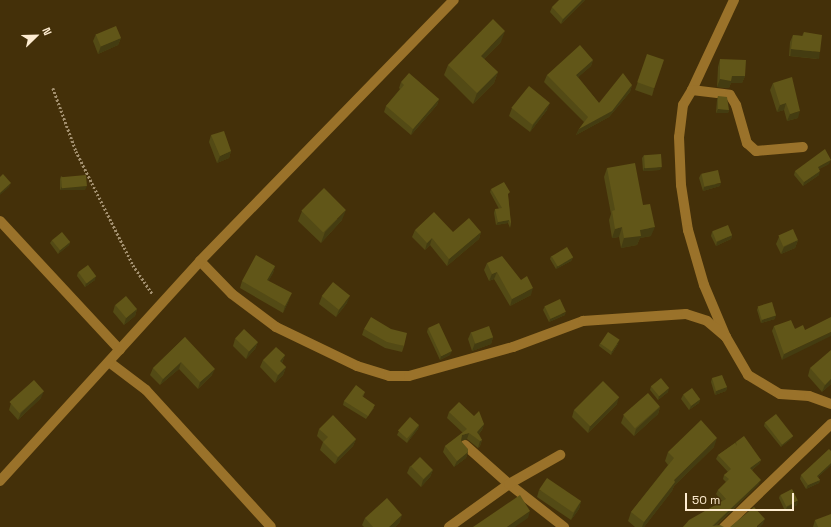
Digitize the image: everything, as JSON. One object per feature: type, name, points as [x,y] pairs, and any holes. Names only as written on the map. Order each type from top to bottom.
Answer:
[{"type":"street","points":[[0,481],[200,261],[454,0]]},
{"type":"street","points":[[734,0],[692,90],[683,105],[679,137],[681,185],[688,230],[704,285],[726,338],[748,375],[780,394],[808,396],[831,404]]},
{"type":"street","points":[[692,90],[730,95],[736,105],[747,143],[756,151],[803,147]]},
{"type":"street","points":[[0,221],[120,350]]},
{"type":"street","points":[[200,261],[232,294],[276,327],[357,366],[390,376],[409,376],[513,347],[583,321],[686,314],[707,321],[726,338]]},
{"type":"street","points":[[109,362],[146,390],[271,527]]},
{"type":"street","points":[[724,527],[831,424]]},
{"type":"street","points":[[465,445],[509,484],[564,527]]},
{"type":"street","points":[[449,527],[509,484],[560,455]]},
{"type":"path","points":[[53,88],[76,151],[133,265],[160,306]]},
{"type":"building","points":[[559,0],[582,0],[563,19],[552,7]]},
{"type":"building","points":[[493,19],[505,31],[481,56],[498,72],[477,93],[448,65]]},
{"type":"building","points":[[116,26],[121,38],[101,47],[96,35]]},
{"type":"building","points":[[804,32],[822,35],[820,52],[791,49],[793,35],[803,36]]},
{"type":"building","points":[[580,45],[593,60],[576,75],[599,103],[623,73],[632,85],[612,111],[579,129],[588,117],[547,75]]},
{"type":"building","points":[[647,54],[664,60],[654,88],[637,82]]},
{"type":"building","points":[[720,59],[746,60],[745,76],[732,76],[731,81],[720,79]]},
{"type":"building","points":[[409,73],[439,99],[413,129],[386,106],[404,85],[401,82]]},
{"type":"building","points":[[792,77],[800,111],[790,114],[786,103],[780,105],[773,83]]},
{"type":"building","points":[[529,86],[550,103],[532,125],[511,108]]},
{"type":"building","points":[[718,96],[727,97],[729,110],[718,109]]},
{"type":"building","points":[[224,131],[231,151],[220,156],[211,135]]},
{"type":"building","points":[[825,149],[831,160],[818,167],[820,171],[804,182],[795,171]]},
{"type":"building","points":[[661,154],[662,167],[645,168],[644,155]]},
{"type":"building","points":[[635,163],[643,205],[650,204],[655,227],[640,230],[641,236],[624,238],[622,227],[615,229],[612,211],[615,210],[607,168]]},
{"type":"building","points":[[718,170],[721,183],[704,186],[701,174]]},
{"type":"building","points":[[3,174],[11,183],[0,193],[0,177]]},
{"type":"building","points":[[86,175],[87,186],[62,188],[61,177]]},
{"type":"building","points":[[504,182],[510,192],[508,194],[511,224],[509,220],[498,222],[495,209],[502,208],[491,189]]},
{"type":"building","points":[[324,188],[346,210],[323,233],[301,211]]},
{"type":"building","points":[[434,212],[453,232],[469,218],[481,232],[449,259],[432,238],[427,243],[415,230]]},
{"type":"building","points":[[728,225],[732,235],[716,242],[712,231]]},
{"type":"building","points":[[793,229],[798,240],[783,246],[778,236]]},
{"type":"building","points":[[62,232],[70,242],[60,250],[52,240]]},
{"type":"building","points":[[567,247],[573,257],[558,267],[552,256]]},
{"type":"building","points":[[256,255],[275,266],[267,280],[292,293],[285,306],[242,281]]},
{"type":"building","points":[[502,256],[521,280],[527,276],[533,288],[512,299],[497,272],[492,274],[487,263]]},
{"type":"building","points":[[88,265],[96,276],[87,283],[78,272]]},
{"type":"building","points":[[333,282],[350,296],[339,310],[322,296]]},
{"type":"building","points":[[126,296],[137,309],[126,318],[115,305]]},
{"type":"building","points":[[560,299],[566,312],[551,319],[545,306]]},
{"type":"building","points":[[772,302],[776,315],[762,320],[758,306]]},
{"type":"building","points":[[371,317],[391,329],[407,333],[404,346],[387,342],[364,329]]},
{"type":"building","points":[[831,317],[831,332],[784,354],[774,326],[791,320],[795,329],[803,325],[805,330]]},
{"type":"building","points":[[439,323],[452,351],[441,356],[428,328]]},
{"type":"building","points":[[489,326],[493,337],[475,344],[471,332]]},
{"type":"building","points":[[244,329],[258,342],[249,351],[235,339]]},
{"type":"building","points":[[608,332],[620,340],[612,351],[600,344]]},
{"type":"building","points":[[185,337],[215,369],[200,382],[181,362],[163,379],[153,368]]},
{"type":"building","points":[[276,347],[285,355],[280,361],[286,367],[278,375],[263,360]]},
{"type":"building","points":[[831,350],[831,379],[825,385],[810,368]]},
{"type":"building","points":[[722,375],[727,387],[716,391],[712,378]]},
{"type":"building","points":[[661,378],[669,388],[659,396],[651,386]]},
{"type":"building","points":[[34,380],[44,391],[20,413],[9,402]]},
{"type":"building","points":[[603,381],[619,397],[590,426],[574,410]]},
{"type":"building","points":[[356,385],[365,392],[362,396],[375,405],[368,416],[344,401]]},
{"type":"building","points":[[692,388],[700,399],[691,406],[683,394]]},
{"type":"building","points":[[648,393],[660,407],[635,428],[623,415]]},
{"type":"building","points":[[459,402],[474,416],[479,411],[484,424],[477,432],[482,440],[480,441],[469,433],[462,435],[461,441],[468,449],[468,452],[457,461],[445,446],[467,429],[449,412]]},
{"type":"building","points":[[776,414],[793,436],[782,445],[765,423]]},
{"type":"building","points":[[333,415],[356,439],[338,457],[323,442],[328,437],[319,429]]},
{"type":"building","points":[[410,417],[419,425],[407,438],[398,430]]},
{"type":"building","points":[[701,420],[717,438],[674,480],[675,482],[644,522],[631,512],[674,458],[668,452]]},
{"type":"building","points":[[744,436],[761,460],[750,468],[761,480],[712,526],[720,525],[724,527],[683,527],[689,520],[726,499],[718,490],[729,479],[724,475],[731,469],[718,455],[735,443],[737,446],[736,442]]},
{"type":"building","points":[[829,449],[831,451],[831,463],[817,476],[820,480],[808,485],[801,475]]},
{"type":"building","points":[[420,457],[433,470],[424,479],[411,466]]},
{"type":"building","points":[[547,478],[581,501],[573,513],[539,490]]},
{"type":"building","points":[[792,489],[798,501],[786,506],[780,495]]},
{"type":"building","points":[[520,495],[530,511],[507,527],[473,527]]},
{"type":"building","points":[[387,498],[402,515],[389,527],[373,527],[365,518]]},
{"type":"building","points":[[754,507],[765,519],[757,527],[730,527]]},
{"type":"building","points":[[831,514],[831,527],[818,527],[815,520]]}]
